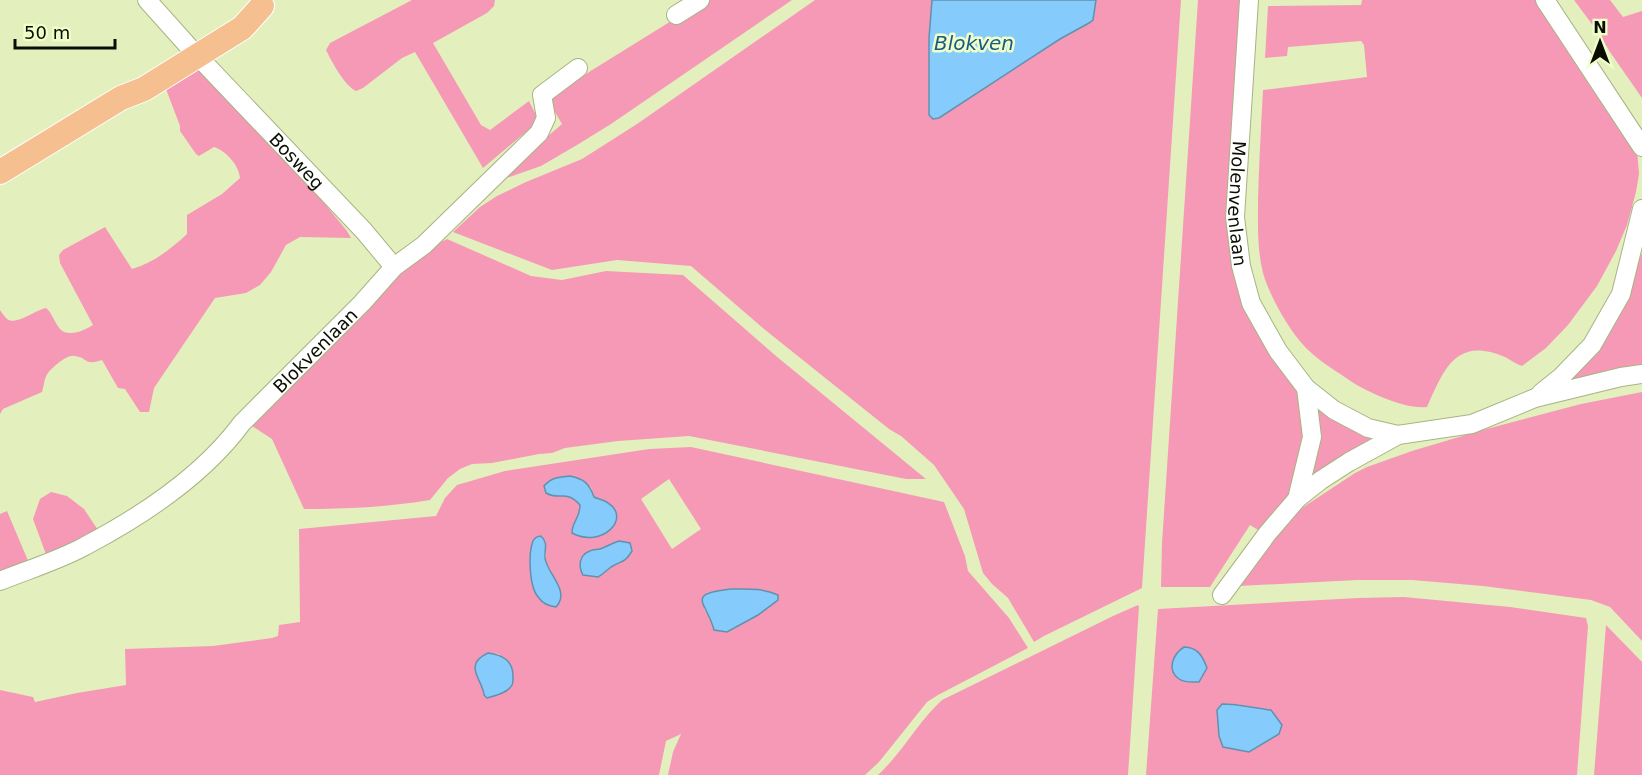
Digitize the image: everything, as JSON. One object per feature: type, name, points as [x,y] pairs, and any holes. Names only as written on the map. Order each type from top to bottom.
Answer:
[{"type":"main road","points":[[0,172],[121,98],[151,71],[194,52],[267,3]]},
{"type":"street","name":"Bosweg","points":[[147,0],[364,231],[394,267]]},
{"type":"street","points":[[676,15],[700,0]]},
{"type":"street","name":"Molenvenlaan","points":[[1249,0],[1235,217],[1239,254],[1251,303],[1278,351],[1306,388],[1334,410],[1368,428],[1398,435]]},
{"type":"street","points":[[1545,0],[1642,147]]},
{"type":"street","name":"Blokvenlaan","points":[[0,581],[83,547],[138,514],[190,478],[363,303],[394,267],[424,245],[539,133],[546,118],[542,95],[578,68]]},
{"type":"street","name":"Molenvenlaan","points":[[1535,398],[1561,377],[1592,345],[1621,294],[1642,209]]},
{"type":"street","name":"Molenvenlaan","points":[[1222,596],[1267,534],[1297,500],[1348,462],[1398,435],[1472,424],[1535,398],[1621,376],[1642,374]]},
{"type":"street","name":"Molenvenlaan","points":[[1297,500],[1312,437],[1306,388]]},
{"type":"shaded area","points":[[412,0],[495,0],[494,6],[487,13],[433,43],[481,125],[490,130],[529,101],[539,121],[483,168],[415,52],[402,58],[356,91],[343,79],[326,50],[330,43]]},
{"type":"shaded area","points":[[705,0],[792,0],[577,145],[541,166],[495,182],[562,124],[548,100]]},
{"type":"shaded area","points":[[815,0],[932,0],[929,38],[939,118],[1093,20],[1096,0],[1181,0],[1142,588],[1034,642],[1008,598],[983,573],[964,509],[934,465],[901,436],[889,429],[764,329],[691,266],[617,260],[552,270],[453,232],[480,207],[497,196],[582,159],[637,124]]},
{"type":"shaded area","points":[[1198,0],[1244,0],[1232,241],[1300,393],[1306,439],[1296,479],[1281,509],[1263,533],[1250,525],[1210,587],[1161,587],[1162,543]]},
{"type":"shaded area","points":[[1362,0],[1554,0],[1626,105],[1636,137],[1639,174],[1627,225],[1597,286],[1568,325],[1546,348],[1522,366],[1505,357],[1488,352],[1475,351],[1463,354],[1446,369],[1427,407],[1408,406],[1374,394],[1354,383],[1311,352],[1293,332],[1281,313],[1270,292],[1261,264],[1258,200],[1263,90],[1367,77],[1364,45],[1361,41],[1288,47],[1287,56],[1265,58],[1268,6],[1361,5]]},
{"type":"shaded area","points":[[1574,0],[1610,0],[1623,17],[1642,11],[1642,98],[1600,35]]},
{"type":"shaded area","points":[[196,68],[320,198],[351,238],[300,237],[286,245],[271,272],[260,285],[246,293],[215,298],[154,388],[149,412],[140,412],[125,389],[118,388],[102,360],[89,362],[72,356],[60,362],[48,373],[42,392],[3,409],[0,414],[0,310],[7,319],[15,321],[46,308],[64,332],[77,332],[90,327],[93,325],[60,263],[59,255],[63,250],[105,227],[132,269],[140,266],[175,245],[187,234],[187,215],[222,194],[240,178],[231,159],[223,152],[214,147],[199,156],[180,131],[166,89]]},
{"type":"shaded area","points":[[447,239],[531,276],[562,280],[606,271],[683,275],[776,356],[926,479],[906,479],[689,436],[618,441],[565,448],[552,453],[492,463],[472,464],[448,478],[430,500],[367,507],[304,509],[272,439],[252,426],[395,276],[435,245]]},
{"type":"shaded area","points":[[1642,253],[1642,368],[1530,392],[1556,379],[1627,290]]},
{"type":"shaded area","points":[[1642,392],[1642,641],[1610,607],[1591,600],[1483,586],[1412,580],[1357,580],[1239,586],[1283,525],[1305,506],[1367,467],[1479,431],[1581,404]]},
{"type":"shaded area","points":[[1318,407],[1378,437],[1313,480],[1308,476]]},
{"type":"shaded area","points":[[691,447],[944,502],[965,556],[968,571],[1009,618],[1028,648],[927,702],[879,762],[865,775],[668,775],[673,752],[681,734],[666,741],[659,775],[0,775],[0,690],[33,697],[35,702],[126,685],[125,649],[213,646],[272,638],[278,636],[279,625],[300,622],[299,529],[436,516],[445,498],[457,485],[505,471],[649,449]],"holes":[[[669,479],[701,529],[672,549],[641,499]],[[591,487],[594,497],[608,503],[572,527],[580,515],[580,505],[567,495]],[[533,541],[546,552],[545,561],[561,592],[530,572]],[[601,549],[632,551],[625,560],[598,577],[580,559],[589,551]],[[722,590],[763,590],[778,595],[778,600],[758,615],[727,632],[714,630],[712,620],[704,609]],[[488,653],[499,654],[512,685],[499,693],[484,695],[480,657]]]},
{"type":"shaded area","points":[[51,492],[67,496],[84,509],[100,533],[47,557],[33,519],[40,499]]},
{"type":"shaded area","points":[[7,511],[29,563],[0,573],[0,514]]},
{"type":"shaded area","points":[[1404,597],[1510,607],[1586,618],[1588,626],[1577,775],[1146,775],[1158,609]],"holes":[[[1222,704],[1242,705],[1250,708],[1259,746],[1249,752],[1219,736],[1217,710]]]},
{"type":"shaded area","points":[[1138,605],[1128,775],[878,775],[942,700]]},
{"type":"shaded area","points":[[1606,625],[1642,662],[1642,775],[1594,775]]},
{"type":"water","name":"Blokven","points":[[932,0],[1096,0],[1093,20],[1089,23],[1060,39],[939,118],[933,119],[929,115],[929,38]]},
{"type":"water","points":[[570,476],[585,482],[594,497],[615,509],[617,516],[610,530],[594,537],[583,537],[572,533],[580,505],[567,496],[546,493],[544,486],[553,479]]},
{"type":"water","points":[[541,536],[546,544],[547,564],[560,589],[560,601],[556,607],[541,600],[531,579],[531,547],[533,541]]},
{"type":"water","points":[[619,541],[630,543],[632,551],[627,558],[598,577],[583,575],[580,565],[586,553]]},
{"type":"water","points":[[731,589],[767,591],[778,595],[778,600],[758,615],[727,632],[714,630],[702,601],[703,597],[716,591]]},
{"type":"water","points":[[1184,647],[1196,651],[1207,668],[1199,682],[1181,680],[1173,671],[1172,662]]},
{"type":"water","points":[[488,653],[498,655],[509,662],[513,678],[510,688],[501,694],[487,698],[475,668],[480,658]]},
{"type":"water","points":[[1222,704],[1271,710],[1282,725],[1279,734],[1249,752],[1223,747],[1219,736],[1217,710]]}]
